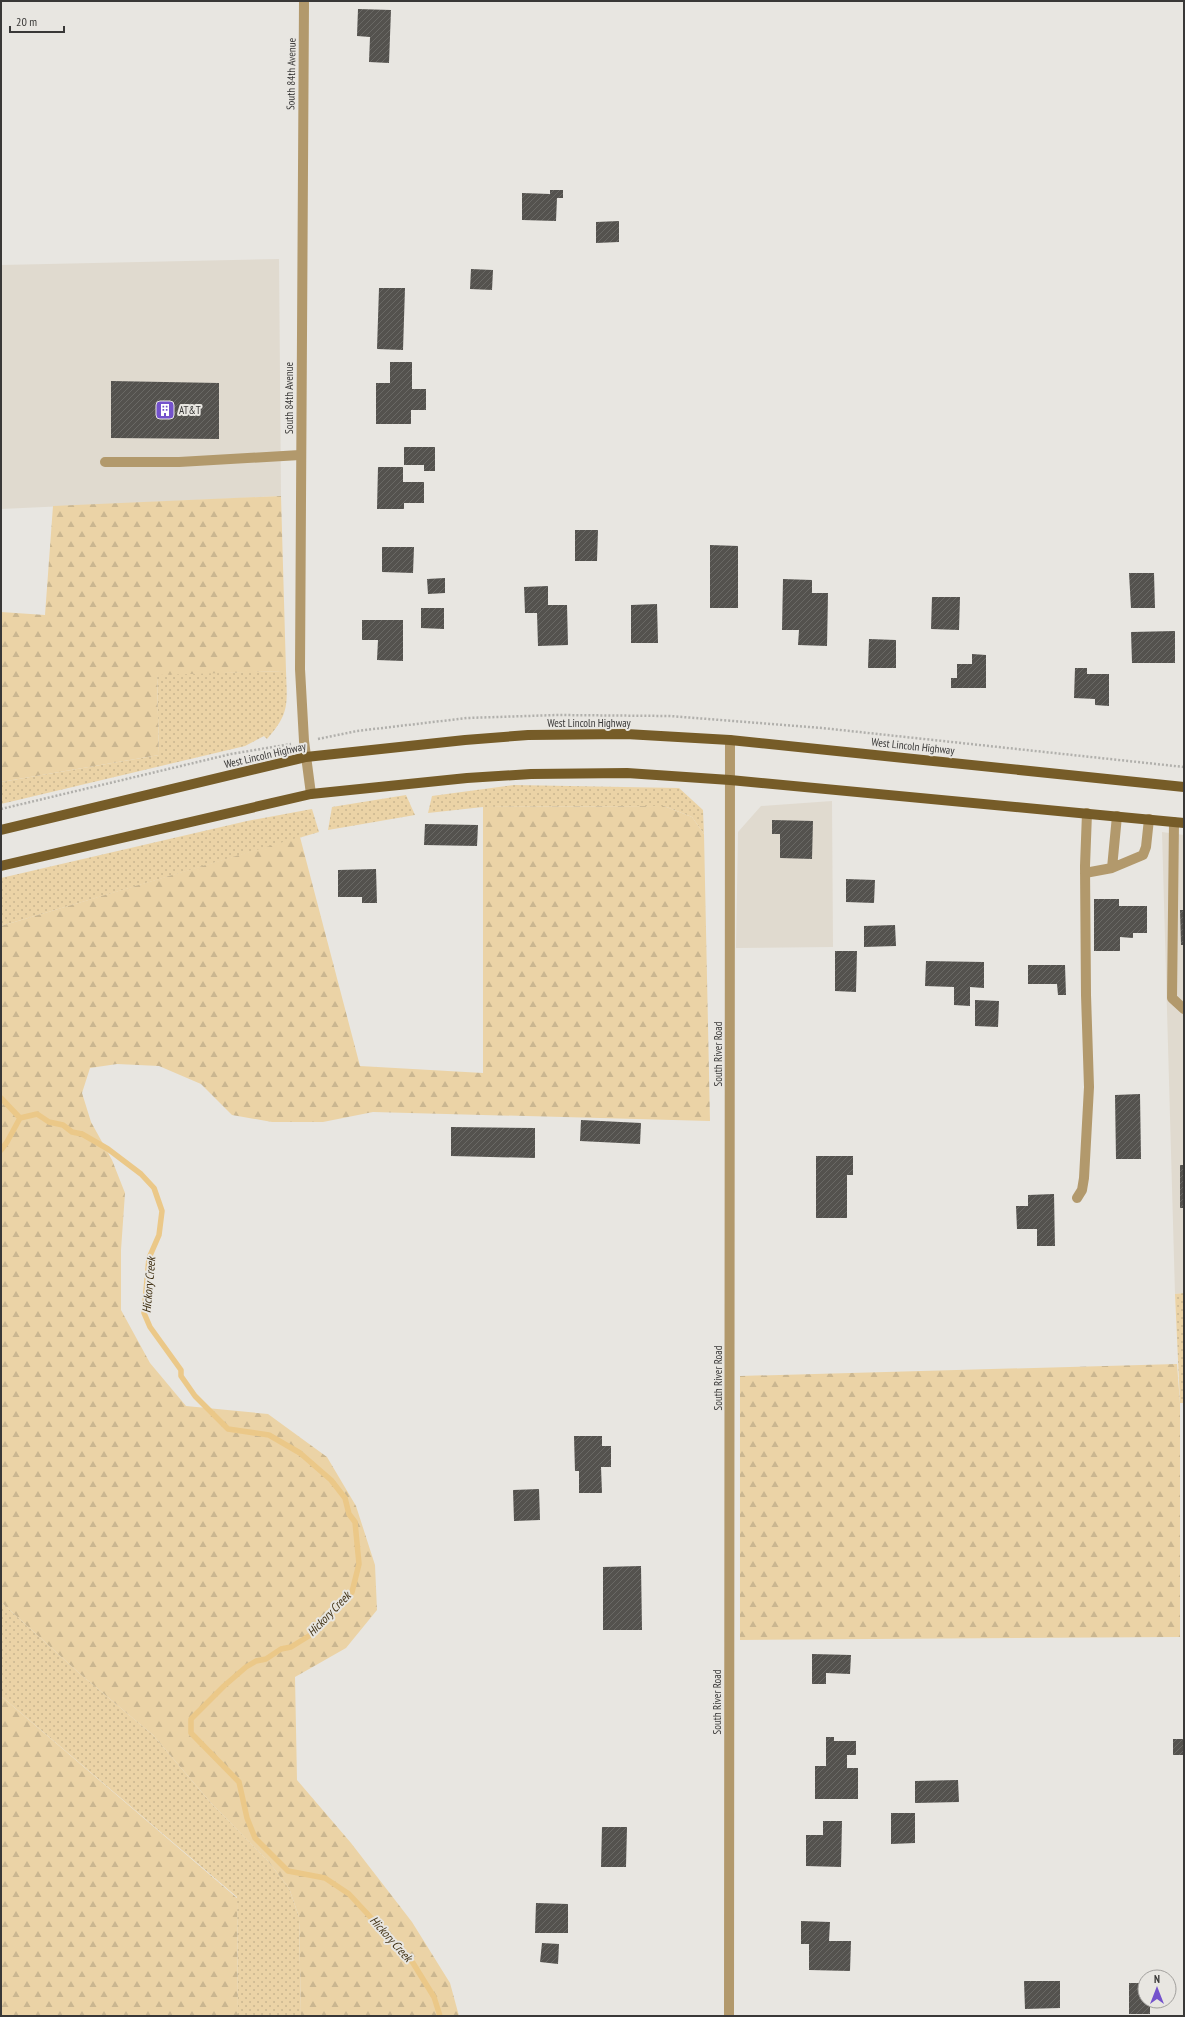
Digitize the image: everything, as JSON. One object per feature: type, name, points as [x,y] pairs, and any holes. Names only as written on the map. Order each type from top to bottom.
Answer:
[{"type":"main road","name":"West Lincoln Highway","points":[[1,830],[306,757],[465,740],[528,735],[626,734],[730,740],[1184,787]]},
{"type":"main road","points":[[1,866],[311,794],[467,778],[531,774],[627,773],[730,780],[1184,823]]},
{"type":"street","name":"South 84th Avenue","points":[[304,1],[300,455],[300,669],[306,757],[311,794]]},
{"type":"street","points":[[105,462],[179,462],[300,455]]},
{"type":"street","name":"South River Road","points":[[729,2016],[730,740]]},
{"type":"street","points":[[1077,1198],[1082,1190],[1084,1178],[1089,1087],[1086,995],[1086,873],[1088,813]]},
{"type":"street","points":[[1112,868],[1116,816]]},
{"type":"street","points":[[1086,873],[1112,868],[1143,855],[1146,847],[1149,819]]},
{"type":"street","points":[[1174,822],[1172,998],[1184,1009]]},
{"type":"shaded area","points":[[279,259],[281,496],[1,509],[1,265]]},
{"type":"shaded area","points":[[832,801],[833,947],[736,948],[738,832],[761,806]]},
{"type":"shaded area","points":[[1162,832],[1184,835],[1184,1293],[1175,1294]]},
{"type":"green space","points":[[281,496],[286,671],[157,675],[159,755],[1,782],[1,612],[45,615],[53,506]]},
{"type":"green space","points":[[286,671],[286,708],[280,722],[267,739],[264,736],[245,746],[1,804],[1,782],[159,755],[157,674]]},
{"type":"green space","points":[[514,785],[679,788],[703,810],[704,834],[692,817],[664,806],[483,807],[428,813],[432,796]]},
{"type":"green space","points":[[406,795],[415,815],[328,830],[332,807]]},
{"type":"green space","points":[[664,806],[692,817],[704,834],[710,1121],[373,1112],[323,1122],[272,1122],[232,1115],[201,1084],[159,1066],[117,1064],[90,1068],[82,1093],[91,1122],[112,1160],[125,1193],[121,1250],[121,1310],[150,1363],[186,1406],[268,1414],[327,1457],[356,1506],[375,1565],[377,1610],[346,1648],[295,1677],[297,1780],[351,1843],[412,1922],[450,1983],[459,2016],[301,2016],[299,1917],[289,1888],[268,1861],[211,1803],[153,1735],[79,1673],[1,1602],[1,926],[300,837],[360,1066],[483,1073],[483,807]]},
{"type":"green space","points":[[312,809],[319,832],[1,926],[1,878],[247,821]]},
{"type":"green space","points":[[1184,1293],[1184,1403],[1180,1403],[1175,1294]]},
{"type":"green space","points":[[1177,1364],[1180,1403],[1180,1637],[740,1640],[740,1376]]},
{"type":"green space","points":[[1,1602],[79,1673],[153,1735],[211,1803],[268,1861],[289,1888],[299,1917],[301,2016],[238,2016],[237,1897],[1,1696]]},
{"type":"green space","points":[[1,1696],[237,1898],[238,2016],[1,2016]]},
{"type":"building","points":[[358,9],[391,10],[389,63],[369,62],[370,37],[357,36]]},
{"type":"building","points":[[550,190],[563,190],[563,198],[557,198],[556,221],[522,220],[522,193],[550,194]]},
{"type":"building","points":[[619,221],[619,242],[596,243],[596,222]]},
{"type":"building","points":[[471,269],[493,270],[492,290],[470,289]]},
{"type":"building","points":[[379,288],[405,288],[403,350],[377,349]]},
{"type":"building","points":[[390,362],[412,362],[412,389],[426,389],[426,410],[411,410],[411,424],[376,424],[376,383],[390,383]]},
{"type":"building","name":"AT&T","points":[[111,381],[219,383],[219,439],[111,438]]},
{"type":"building","points":[[404,447],[435,447],[435,471],[424,471],[424,465],[404,465]]},
{"type":"building","points":[[378,467],[403,467],[403,482],[424,482],[424,503],[404,503],[404,509],[377,509]]},
{"type":"building","points":[[575,530],[598,530],[597,561],[575,561]]},
{"type":"building","points":[[710,545],[738,546],[738,608],[710,608]]},
{"type":"building","points":[[382,547],[414,547],[413,573],[382,572]]},
{"type":"building","points":[[1129,573],[1154,573],[1155,608],[1131,608]]},
{"type":"building","points":[[445,578],[445,593],[428,594],[427,579]]},
{"type":"building","points":[[783,579],[812,580],[812,593],[828,593],[827,646],[798,645],[799,630],[782,630]]},
{"type":"building","points":[[548,586],[548,605],[567,605],[568,645],[538,646],[537,613],[525,613],[524,587]]},
{"type":"building","points":[[932,597],[960,597],[959,630],[931,629]]},
{"type":"building","points":[[657,604],[658,643],[631,643],[631,605]]},
{"type":"building","points":[[421,608],[444,608],[444,629],[421,628]]},
{"type":"building","points":[[362,620],[403,620],[403,661],[377,660],[378,640],[362,640]]},
{"type":"building","points":[[1175,631],[1175,663],[1132,663],[1131,632]]},
{"type":"building","points":[[869,639],[896,640],[896,668],[868,668]]},
{"type":"building","points":[[972,654],[986,655],[986,688],[951,688],[951,678],[957,678],[957,664],[972,664]]},
{"type":"building","points":[[1075,668],[1087,668],[1087,674],[1109,674],[1109,706],[1095,705],[1095,699],[1074,698]]},
{"type":"building","points":[[772,820],[813,821],[812,859],[780,858],[780,834],[772,834]]},
{"type":"building","points":[[425,824],[478,825],[477,846],[424,845]]},
{"type":"building","points":[[376,869],[377,903],[362,903],[362,897],[338,897],[338,870]]},
{"type":"building","points":[[846,879],[875,880],[874,903],[846,902]]},
{"type":"building","points":[[1094,899],[1119,899],[1119,906],[1147,906],[1147,933],[1133,933],[1133,938],[1120,937],[1120,951],[1094,951]]},
{"type":"building","points":[[1180,910],[1184,910],[1184,945],[1181,945]]},
{"type":"building","points":[[895,925],[896,946],[864,947],[864,926]]},
{"type":"building","points":[[835,951],[857,951],[856,992],[835,991]]},
{"type":"building","points":[[926,961],[984,962],[984,988],[970,987],[970,1006],[954,1005],[954,987],[925,986]]},
{"type":"building","points":[[1028,965],[1065,965],[1066,995],[1058,995],[1057,984],[1028,984]]},
{"type":"building","points":[[975,1000],[999,1001],[998,1027],[975,1026]]},
{"type":"building","points":[[1140,1094],[1141,1159],[1116,1159],[1115,1095]]},
{"type":"building","points":[[581,1120],[641,1123],[640,1144],[580,1141]]},
{"type":"building","points":[[451,1127],[535,1128],[535,1158],[451,1156]]},
{"type":"building","points":[[816,1156],[853,1156],[853,1175],[847,1175],[847,1218],[816,1218]]},
{"type":"building","points":[[1180,1165],[1184,1165],[1184,1208],[1180,1208]]},
{"type":"building","points":[[1054,1194],[1055,1246],[1037,1246],[1037,1229],[1017,1229],[1016,1206],[1028,1206],[1028,1195]]},
{"type":"building","points":[[574,1436],[602,1436],[602,1446],[611,1446],[611,1467],[601,1467],[602,1493],[579,1493],[579,1471],[575,1471]]},
{"type":"building","points":[[539,1489],[540,1520],[514,1521],[513,1490]]},
{"type":"building","points":[[641,1566],[642,1630],[603,1630],[603,1567]]},
{"type":"building","points":[[812,1654],[851,1655],[850,1674],[826,1673],[826,1684],[812,1684]]},
{"type":"building","points":[[826,1737],[834,1737],[834,1741],[856,1741],[856,1755],[847,1755],[847,1768],[858,1768],[858,1799],[815,1799],[815,1766],[826,1766]]},
{"type":"building","points":[[1173,1739],[1184,1739],[1184,1755],[1173,1755]]},
{"type":"building","points":[[958,1780],[959,1802],[915,1803],[915,1781]]},
{"type":"building","points":[[891,1813],[915,1813],[915,1843],[891,1844]]},
{"type":"building","points":[[823,1821],[842,1821],[841,1867],[806,1866],[806,1835],[823,1835]]},
{"type":"building","points":[[602,1827],[627,1827],[626,1867],[601,1867]]},
{"type":"building","points":[[536,1903],[568,1904],[568,1933],[535,1933]]},
{"type":"building","points":[[801,1921],[830,1922],[829,1941],[851,1941],[850,1971],[809,1970],[809,1944],[801,1944]]},
{"type":"building","points":[[542,1943],[559,1944],[558,1964],[540,1962]]},
{"type":"building","points":[[1024,1981],[1060,1981],[1060,2008],[1025,2009]]},
{"type":"building","points":[[1129,1983],[1137,1983],[1137,2009],[1150,2009],[1150,2014],[1129,2014]]},
{"type":"waterway","name":"Hickory Creek","points":[[1,1098],[20,1118]]},
{"type":"waterway","name":"Hickory Creek","points":[[20,1118],[37,1114],[49,1122],[63,1125],[72,1132],[82,1134],[108,1149],[141,1174],[154,1188],[162,1211],[159,1235],[149,1258],[144,1313],[150,1327],[181,1370],[181,1376],[195,1396],[228,1429],[269,1435],[300,1453],[331,1480],[345,1498],[349,1514],[355,1522],[359,1564],[352,1592],[312,1634],[291,1647],[281,1649],[266,1659],[256,1661],[246,1667],[224,1686],[191,1719],[191,1733],[239,1782],[247,1818],[255,1838],[288,1871],[325,1878],[349,1894],[413,1963],[434,1997],[440,2016]]},
{"type":"waterway","points":[[1,1150],[20,1118]]},
{"type":"place","name":"AT&T","points":[[165,410]]}]
